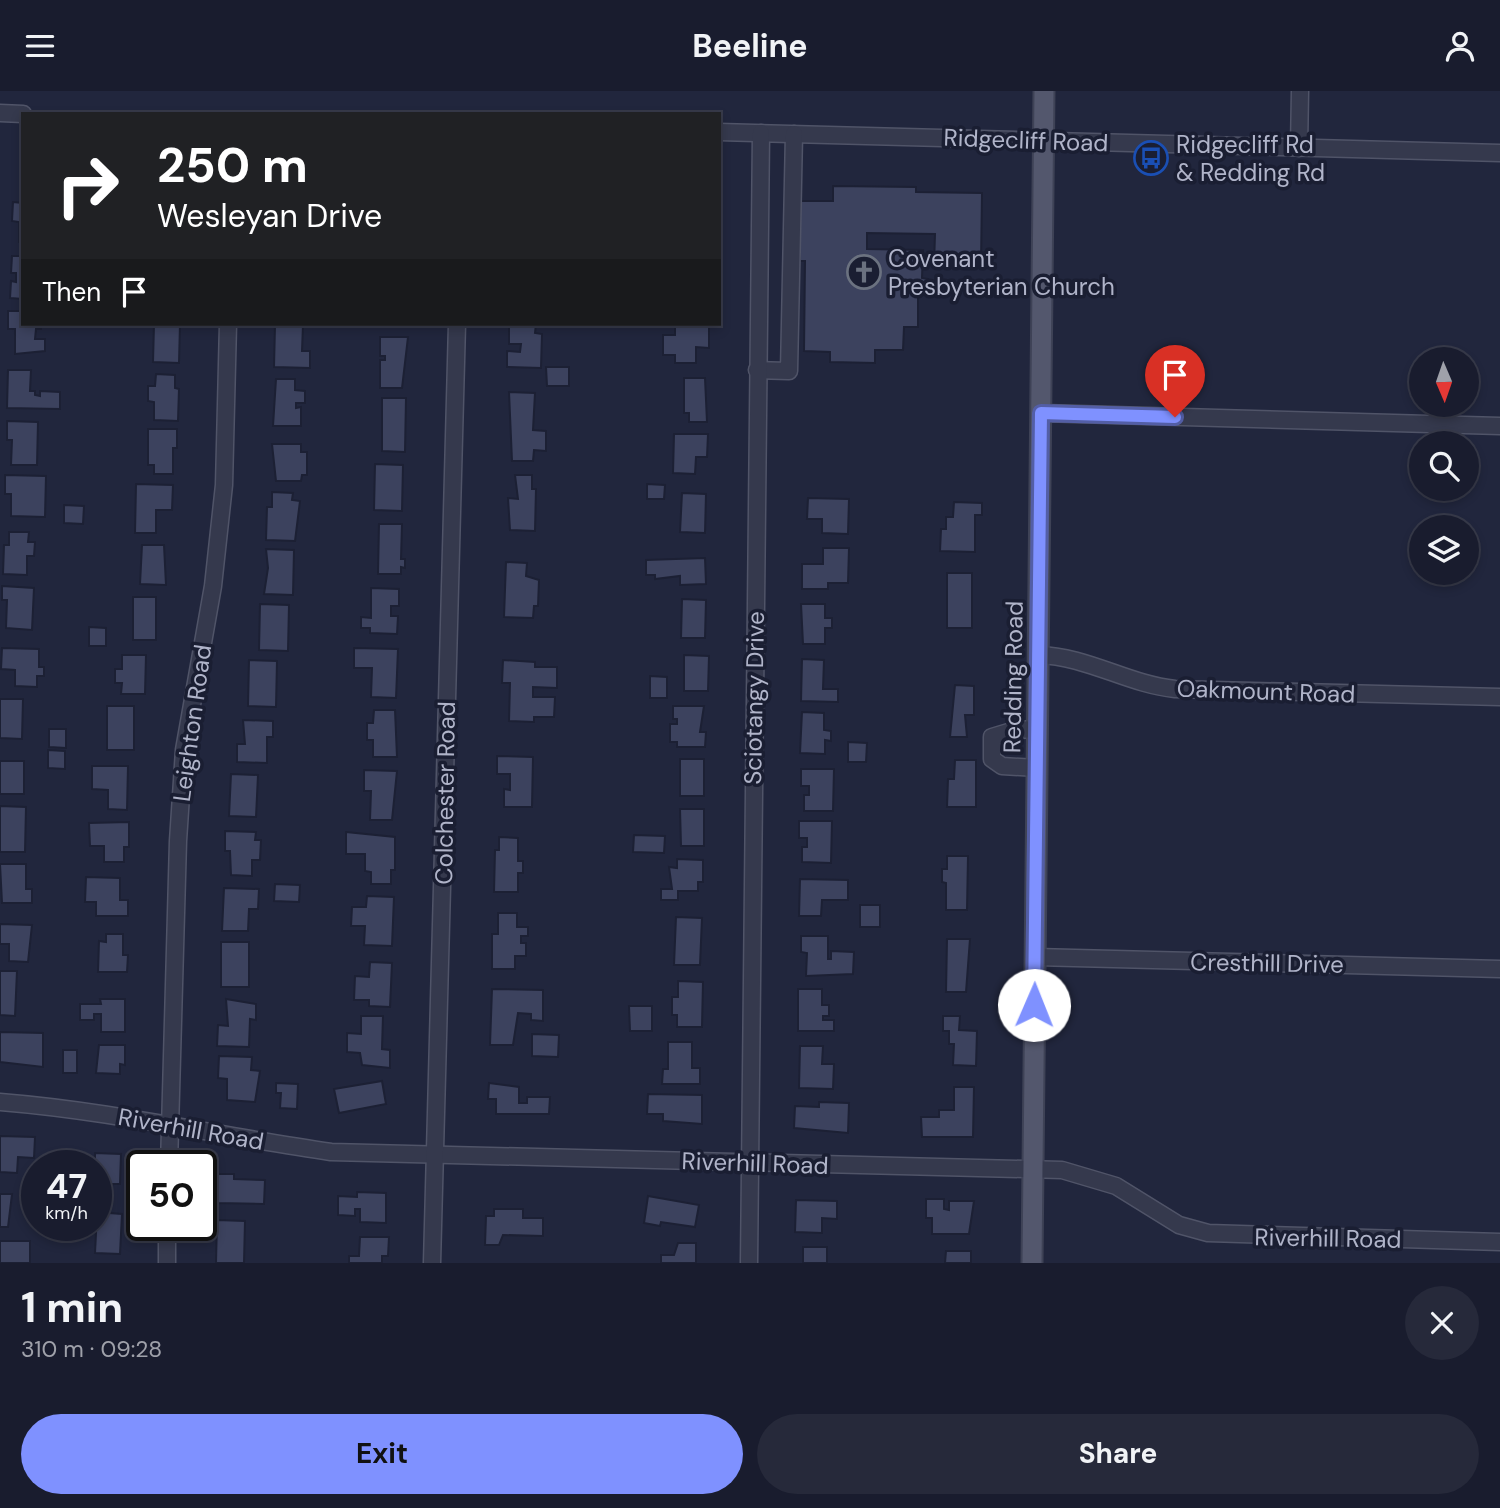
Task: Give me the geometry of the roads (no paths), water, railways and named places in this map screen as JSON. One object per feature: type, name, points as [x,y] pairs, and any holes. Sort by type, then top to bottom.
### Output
[{"type":"main road","name":"Redding Road","points":[[1031,1263],[1044,91]]},
{"type":"street","points":[[1300,91],[1300,148]]},
{"type":"street","points":[[0,113],[21,114]]},
{"type":"street","name":"Ridgecliff Road","points":[[721,132],[1500,153]]},
{"type":"street","name":"Sciotangy Drive","points":[[749,1263],[761,133]]},
{"type":"street","points":[[757,370],[789,371],[794,134]]},
{"type":"street","name":"Leighton Road","points":[[169,1150],[184,750],[213,586],[223,498],[228,326]]},
{"type":"street","name":"Colchester Road","points":[[432,1263],[457,326]]},
{"type":"street","points":[[1041,413],[1500,426]]},
{"type":"street","name":"Oakmount Road","points":[[1038,655],[1094,664],[1136,682],[1175,689],[1500,697]]},
{"type":"street","points":[[1037,729],[1000,734],[992,737],[989,745],[992,759],[1002,766],[1037,768]]},
{"type":"street","name":"Cresthill Drive","points":[[1035,957],[1500,969]]},
{"type":"street","name":"Riverhill Road","points":[[0,1102],[60,1107],[250,1140],[331,1151],[1062,1170],[1098,1178],[1116,1186],[1179,1225],[1208,1233],[1500,1242]]},
{"type":"street","points":[[167,1241],[167,1263]]},
{"type":"place","name":"Ridgecliff Rd & Redding Rd","points":[[1151,158]]},
{"type":"place","name":"Covenant Presbyterian Church","points":[[864,272]]}]
